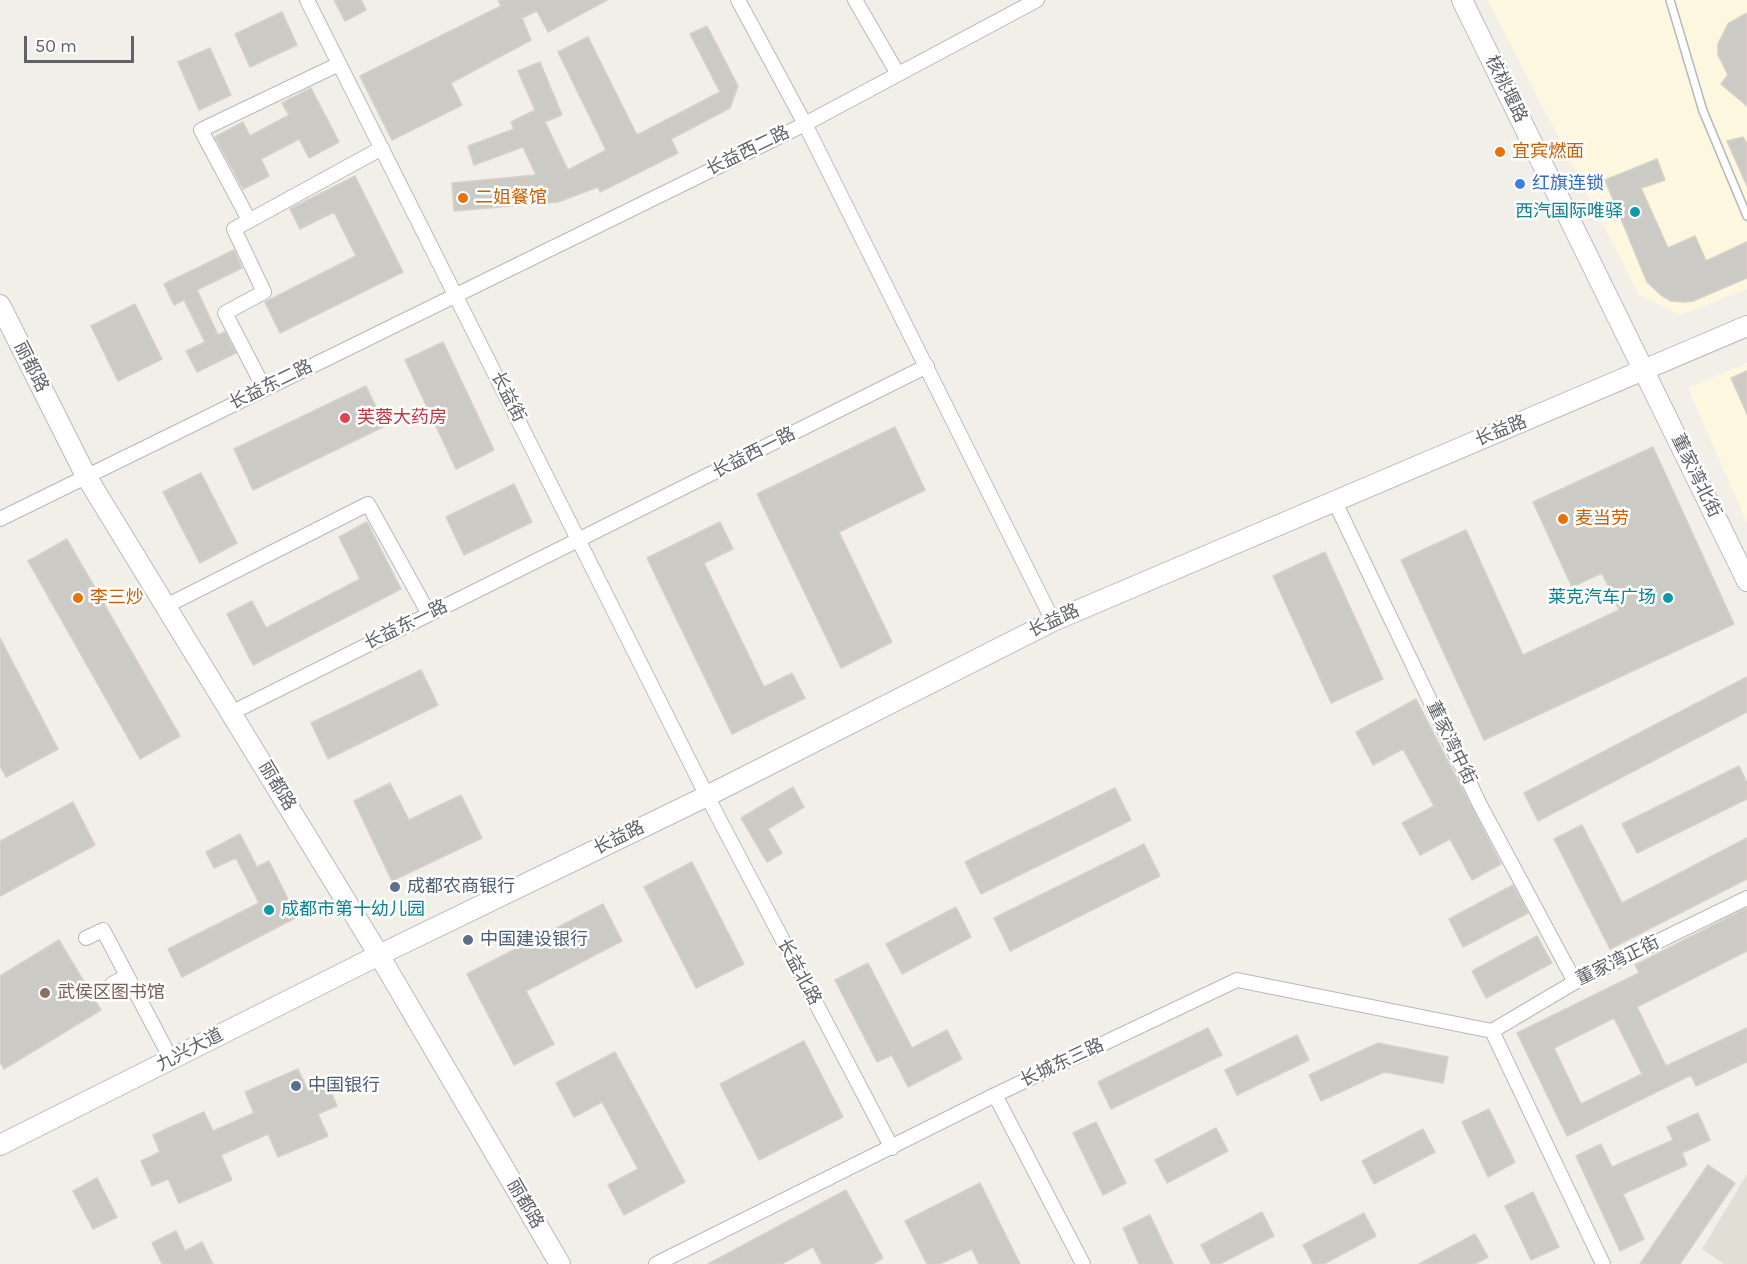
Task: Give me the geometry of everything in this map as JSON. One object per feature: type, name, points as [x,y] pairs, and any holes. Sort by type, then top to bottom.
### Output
[{"type":"main road","name":"核桃堰路","points":[[1462,0],[1646,371]]},
{"type":"main road","name":"丽都路","points":[[0,305],[86,476],[233,712],[560,1264]]},
{"type":"main road","name":"长益路","points":[[379,955],[707,796],[1053,621],[1334,500],[1646,371],[1747,326]]},
{"type":"main road","name":"董家湾北街","points":[[1646,371],[1747,581]]},
{"type":"main road","name":"九兴大道","points":[[0,1145],[379,955]]},
{"type":"street","name":"长益街","points":[[307,0],[707,796]]},
{"type":"street","points":[[738,0],[805,123],[1053,621]]},
{"type":"street","points":[[855,0],[898,74]]},
{"type":"street","name":"长益西二路","points":[[456,293],[805,123],[1037,0]]},
{"type":"street","points":[[249,220],[201,130],[339,64]]},
{"type":"street","points":[[264,388],[225,313],[264,292],[234,230],[382,148]]},
{"type":"street","name":"长益东二路","points":[[0,519],[456,293]]},
{"type":"street","name":"长益西一路","points":[[580,540],[927,366]]},
{"type":"street","name":"董家湾中街","points":[[1334,500],[1480,805],[1575,982]]},
{"type":"street","points":[[166,606],[368,504],[429,614]]},
{"type":"street","name":"长益东一路","points":[[233,712],[580,540]]},
{"type":"street","name":"长益北路","points":[[707,796],[892,1148]]},
{"type":"street","name":"董家湾正街","points":[[1492,1031],[1575,982],[1747,898]]},
{"type":"street","points":[[86,938],[103,930],[171,1059]]},
{"type":"street","points":[[112,984],[127,976]]},
{"type":"street","name":"长城东三路","points":[[656,1264],[995,1095],[1237,980],[1492,1031]]},
{"type":"street","points":[[1492,1031],[1603,1264]]},
{"type":"street","points":[[995,1095],[1083,1264]]},
{"type":"lane","points":[[1670,0],[1703,111],[1747,216]]},
{"type":"shaded area","points":[[1488,0],[1747,0],[1747,289],[1681,315],[1639,295]]},
{"type":"shaded area","points":[[1747,363],[1747,523],[1688,388]]},
{"type":"shaded area","points":[[1747,1174],[1747,1264],[1724,1264],[1702,1249]]},
{"type":"building","points":[[334,0],[361,0],[366,10],[345,21]]},
{"type":"building","points":[[498,0],[607,0],[548,32],[537,11],[522,18],[531,40],[451,83],[462,105],[392,140],[360,76],[501,6]]},
{"type":"building","points":[[282,12],[297,45],[250,67],[235,34]]},
{"type":"building","points":[[1747,13],[1747,106],[1721,84],[1728,75],[1718,55],[1718,44],[1728,24]]},
{"type":"building","points":[[707,26],[738,86],[730,108],[671,139],[678,153],[600,192],[598,187],[558,202],[454,211],[452,183],[536,175],[523,147],[474,165],[468,146],[514,129],[511,122],[535,110],[518,71],[540,62],[562,115],[545,122],[568,170],[606,150],[558,52],[588,37],[637,135],[720,92],[690,34]]},
{"type":"building","points":[[210,48],[231,95],[199,110],[178,62]]},
{"type":"building","points":[[311,88],[339,142],[309,158],[299,139],[261,159],[269,176],[243,189],[215,137],[243,122],[250,136],[289,115],[282,103]]},
{"type":"building","points":[[1743,137],[1747,144],[1747,186],[1727,141]]},
{"type":"building","name":"西汽国际唯驿","points":[[1657,159],[1665,180],[1641,188],[1668,248],[1695,236],[1706,261],[1747,242],[1747,278],[1693,301],[1684,302],[1671,301],[1647,282],[1605,180]]},
{"type":"building","points":[[355,176],[403,272],[280,333],[265,302],[356,256],[334,212],[300,229],[290,209]]},
{"type":"building","points":[[234,250],[242,268],[197,290],[218,335],[225,332],[236,353],[197,372],[186,351],[205,342],[184,300],[174,305],[164,284]]},
{"type":"building","points":[[135,304],[162,359],[118,381],[91,326]]},
{"type":"building","points":[[443,342],[494,450],[456,469],[405,360]]},
{"type":"building","points":[[1747,371],[1747,414],[1731,378]]},
{"type":"building","points":[[366,386],[385,426],[253,490],[234,449]]},
{"type":"building","points":[[895,427],[925,490],[839,532],[892,642],[841,668],[757,494]]},
{"type":"building","name":"莱克汽车广场","points":[[1653,447],[1734,624],[1484,740],[1401,560],[1466,530],[1523,655],[1619,610],[1602,573],[1572,587],[1533,502]]},
{"type":"building","points":[[201,473],[237,543],[200,563],[163,492]]},
{"type":"building","points":[[514,484],[532,522],[464,555],[446,517]]},
{"type":"building","points":[[367,522],[401,589],[253,665],[227,614],[252,601],[266,628],[360,579],[339,537]]},
{"type":"building","points":[[720,522],[733,549],[704,563],[764,687],[792,673],[805,698],[732,734],[647,558]]},
{"type":"building","points":[[67,539],[180,736],[140,759],[28,561]]},
{"type":"building","points":[[1325,552],[1383,679],[1331,703],[1273,576]]},
{"type":"building","points":[[0,638],[58,749],[6,777],[0,766]]},
{"type":"building","points":[[421,670],[438,705],[328,759],[311,723]]},
{"type":"building","points":[[1747,677],[1747,712],[1538,821],[1524,793]]},
{"type":"building","points":[[1416,699],[1501,864],[1472,880],[1450,839],[1420,855],[1402,823],[1434,806],[1403,749],[1373,765],[1356,732]]},
{"type":"building","points":[[1739,766],[1747,783],[1747,799],[1637,853],[1622,824]]},
{"type":"building","points":[[390,783],[409,820],[461,795],[482,838],[392,881],[354,801]]},
{"type":"building","points":[[793,787],[804,807],[768,829],[782,853],[767,862],[741,818]]},
{"type":"building","points":[[1115,788],[1131,820],[981,894],[965,862]]},
{"type":"building","points":[[73,802],[95,845],[0,896],[0,841]]},
{"type":"building","points":[[1582,825],[1622,903],[1747,838],[1747,879],[1610,949],[1554,839]]},
{"type":"building","name":"成都市第十幼儿园","points":[[240,834],[257,867],[269,861],[297,917],[182,977],[168,949],[259,903],[236,858],[214,868],[206,852]]},
{"type":"building","points":[[1144,844],[1160,876],[1010,951],[994,918]]},
{"type":"building","points":[[692,862],[744,964],[696,988],[644,887]]},
{"type":"building","points":[[1513,885],[1528,913],[1463,947],[1449,919]]},
{"type":"building","points":[[603,904],[622,941],[526,991],[554,1044],[514,1065],[467,974]]},
{"type":"building","points":[[956,907],[971,937],[902,974],[886,944]]},
{"type":"building","points":[[1747,908],[1747,951],[1637,1007],[1666,1066],[1747,1028],[1747,1062],[1696,1086],[1691,1075],[1567,1136],[1517,1033],[1639,973],[1635,965]],"holes":[[[1614,1018],[1642,1074],[1581,1104],[1554,1048]]]},
{"type":"building","points":[[1537,936],[1552,963],[1486,998],[1472,971]]},
{"type":"building","name":"武侯区图书馆","points":[[59,940],[101,1010],[4,1069],[0,1062],[0,976]]},
{"type":"building","points":[[868,963],[912,1048],[947,1030],[962,1059],[908,1087],[892,1055],[877,1062],[835,980]]},
{"type":"building","points":[[1208,1028],[1222,1055],[1111,1109],[1098,1082]]},
{"type":"building","points":[[1297,1035],[1309,1060],[1237,1095],[1225,1070]]},
{"type":"building","points":[[804,1041],[843,1117],[759,1160],[720,1084]]},
{"type":"building","points":[[1378,1043],[1448,1057],[1443,1083],[1384,1072],[1321,1101],[1309,1075]]},
{"type":"building","points":[[615,1052],[685,1182],[624,1215],[608,1185],[638,1169],[602,1102],[574,1117],[556,1083]]},
{"type":"building","points":[[298,1069],[308,1091],[327,1082],[337,1106],[318,1114],[328,1136],[278,1157],[268,1134],[221,1155],[232,1180],[179,1203],[168,1179],[152,1186],[141,1161],[160,1152],[153,1135],[204,1112],[213,1131],[254,1113],[245,1092]]},
{"type":"building","points":[[1489,1109],[1515,1162],[1488,1177],[1462,1122]]},
{"type":"building","points":[[1698,1113],[1710,1140],[1682,1153],[1687,1165],[1623,1194],[1644,1239],[1620,1251],[1576,1156],[1601,1144],[1612,1167],[1673,1140],[1667,1127]]},
{"type":"building","points":[[1096,1122],[1126,1183],[1103,1195],[1073,1133]]},
{"type":"building","points":[[1216,1128],[1228,1151],[1167,1183],[1155,1160]]},
{"type":"building","points":[[1423,1129],[1435,1152],[1374,1184],[1362,1161]]},
{"type":"building","points":[[1708,1165],[1735,1183],[1680,1264],[1640,1264]]},
{"type":"building","points":[[97,1178],[117,1217],[93,1229],[73,1191]]},
{"type":"building","points":[[980,1183],[1020,1264],[979,1264],[972,1249],[940,1264],[927,1264],[905,1221]]},
{"type":"building","points":[[846,1190],[883,1258],[873,1264],[822,1264],[813,1247],[782,1264],[708,1264]]},
{"type":"building","points":[[1533,1192],[1559,1247],[1531,1260],[1505,1206]]},
{"type":"building","points":[[1262,1212],[1274,1236],[1220,1264],[1211,1264],[1201,1245]]},
{"type":"building","points":[[1364,1213],[1376,1236],[1324,1264],[1313,1264],[1303,1245]]},
{"type":"building","points":[[1150,1215],[1173,1264],[1139,1264],[1123,1228]]},
{"type":"building","points":[[176,1231],[185,1251],[202,1242],[213,1264],[162,1264],[152,1243]]},
{"type":"building","points":[[1475,1234],[1488,1257],[1475,1264],[1419,1264]]},
{"type":"place","name":"宜宾燃面","points":[[1500,152]]},
{"type":"place","name":"红旗连锁","points":[[1520,184]]},
{"type":"place","name":"二姐餐馆","points":[[463,198]]},
{"type":"place","name":"西汽国际唯驿","points":[[1635,212]]},
{"type":"place","name":"芙蓉大药房","points":[[345,418]]},
{"type":"place","name":"麦当劳","points":[[1563,519]]},
{"type":"place","name":"李三炒","points":[[78,598]]},
{"type":"place","name":"莱克汽车广场","points":[[1668,598]]},
{"type":"place","name":"成都农商银行","points":[[395,887]]},
{"type":"place","name":"成都市第十幼儿园","points":[[269,910]]},
{"type":"place","name":"中国建设银行","points":[[468,940]]},
{"type":"place","name":"武侯区图书馆","points":[[45,993]]},
{"type":"place","name":"中国银行","points":[[296,1086]]}]
